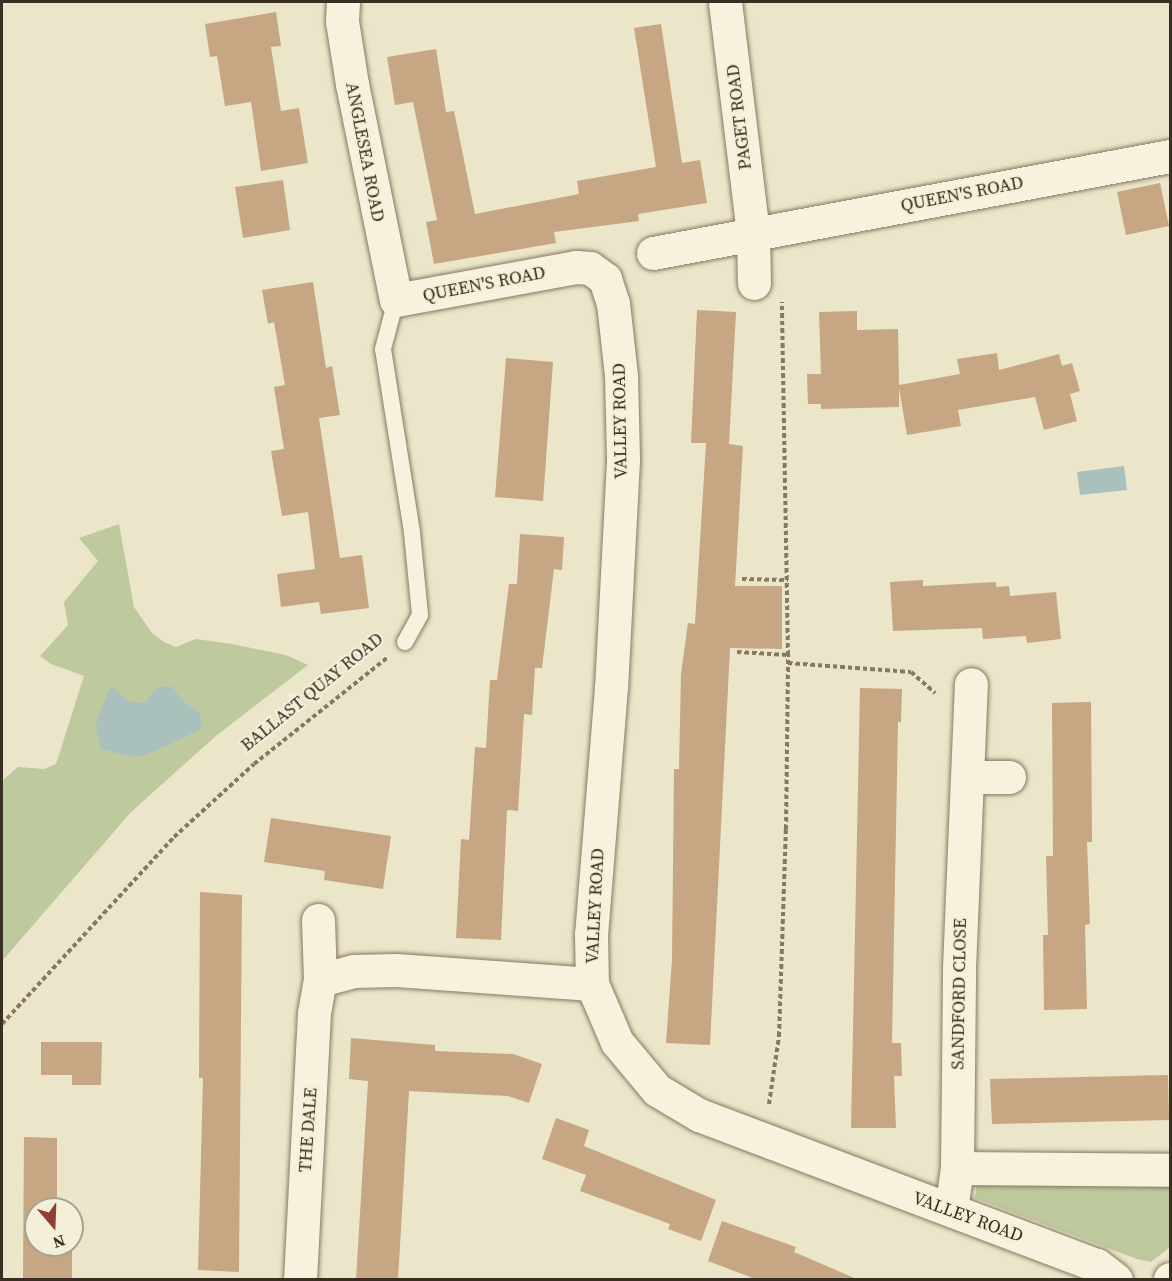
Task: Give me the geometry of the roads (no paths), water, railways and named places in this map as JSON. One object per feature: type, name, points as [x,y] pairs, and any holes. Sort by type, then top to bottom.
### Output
[{"type":"street","name":"ANGLESEA ROAD","points":[[343,2],[342,21],[361,135],[396,300]]},
{"type":"street","name":"PAGET ROAD","points":[[725,2],[753,232]]},
{"type":"street","name":"QUEEN'S ROAD","points":[[653,253],[753,232],[1170,156]]},
{"type":"street","points":[[753,232],[768,291]]},
{"type":"street","name":"QUEEN'S ROAD","points":[[396,300],[576,267],[590,268],[605,279]]},
{"type":"street","name":"VALLEY ROAD","points":[[605,279],[613,303],[621,376],[623,460],[611,687],[591,934],[592,984],[617,1042],[657,1090],[699,1115],[1097,1265],[1116,1280]]},
{"type":"street","name":"SANDFORD CLOSE","points":[[951,1210],[957,1168],[959,968],[969,777],[970,692]]},
{"type":"street","points":[[969,777],[1009,777]]},
{"type":"street","name":"THE DALE","points":[[300,1280],[314,1013],[320,980],[318,920]]},
{"type":"street","points":[[320,980],[353,971],[396,970],[592,984]]},
{"type":"street","points":[[957,1168],[1170,1170]]},
{"type":"lane","name":"BALLAST QUAY ROAD","points":[[396,300],[384,349],[412,533],[420,615],[405,642]]},
{"type":"water","points":[[1124,466],[1127,490],[1080,495],[1077,472]]},
{"type":"water","points":[[111,686],[130,702],[144,703],[159,686],[172,687],[184,702],[200,713],[202,729],[146,755],[133,757],[100,749],[96,722]]}]
